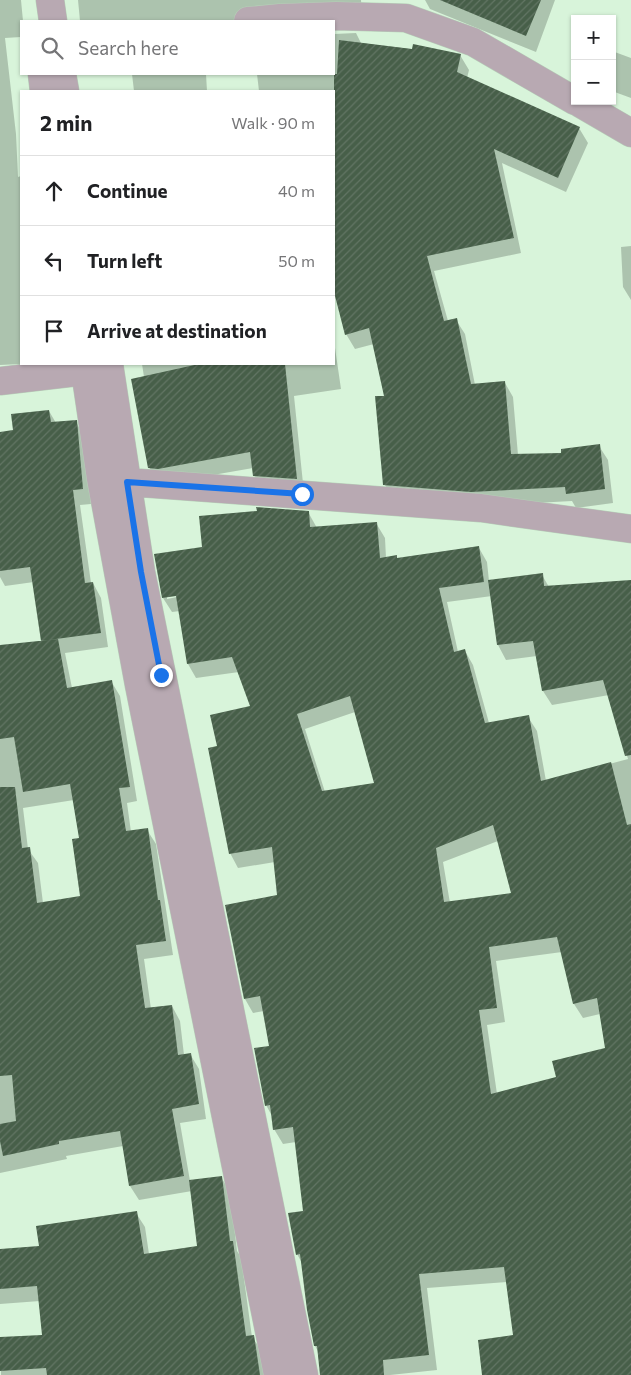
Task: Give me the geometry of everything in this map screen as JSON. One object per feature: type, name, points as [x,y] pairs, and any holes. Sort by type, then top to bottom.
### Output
[{"type":"street","points":[[30,0],[34,20]]},
{"type":"street","points":[[50,0],[54,20]]},
{"type":"street","points":[[264,20],[327,16],[384,9],[473,42],[571,99]]},
{"type":"street","points":[[42,75],[44,90]]},
{"type":"street","points":[[62,75],[65,90]]},
{"type":"street","points":[[582,105],[631,133]]},
{"type":"street","points":[[0,381],[97,367]]},
{"type":"street","points":[[97,367],[127,482],[141,572],[304,1375]]},
{"type":"street","points":[[97,367],[101,479],[139,685],[278,1375]]},
{"type":"street","points":[[127,482],[481,508],[631,529]]},
{"type":"building","points":[[440,0],[541,0],[526,36]]},
{"type":"building","points":[[339,40],[412,49],[413,44],[461,54],[457,72],[580,127],[558,178],[494,149],[514,238],[427,256],[444,321],[457,318],[471,384],[505,381],[511,454],[561,453],[561,449],[600,444],[605,489],[566,494],[565,487],[471,492],[383,485],[375,396],[384,396],[369,328],[345,335],[335,296],[334,75],[337,74]]},
{"type":"building","points":[[194,365],[285,365],[297,479],[253,476],[250,452],[158,469],[148,468],[131,379]]},
{"type":"building","points":[[49,410],[51,422],[77,420],[83,489],[73,490],[85,583],[93,582],[101,633],[41,641],[30,567],[0,571],[0,432],[13,430],[11,414]]},
{"type":"building","points":[[256,507],[309,511],[310,527],[377,522],[380,558],[397,555],[397,558],[479,546],[484,582],[439,588],[454,652],[465,649],[485,723],[529,715],[541,781],[611,762],[627,825],[631,824],[631,1375],[482,1375],[478,1340],[513,1335],[504,1267],[419,1274],[429,1355],[383,1360],[384,1375],[320,1375],[317,1346],[314,1346],[307,1310],[300,1254],[296,1255],[288,1213],[303,1211],[293,1127],[273,1130],[270,1105],[265,1106],[254,1048],[269,1046],[260,996],[244,999],[225,905],[277,895],[272,847],[229,854],[208,748],[217,746],[210,715],[250,706],[232,657],[187,664],[176,596],[162,598],[154,554],[202,547],[199,516],[257,511]],"holes":[[[350,696],[374,783],[322,791],[297,714]],[[493,825],[511,893],[444,902],[436,848]],[[557,937],[573,1004],[597,998],[605,1048],[552,1061],[556,1077],[491,1094],[479,1010],[497,1008],[489,947]]]},
{"type":"building","points":[[543,573],[544,586],[631,580],[631,755],[625,756],[603,680],[542,691],[533,641],[497,645],[488,580]]},
{"type":"building","points":[[58,639],[67,688],[112,680],[130,787],[119,788],[126,831],[148,828],[166,941],[136,945],[145,1008],[172,1005],[178,1055],[191,1053],[199,1104],[172,1109],[184,1176],[129,1186],[120,1131],[59,1141],[59,1144],[3,1156],[0,1141],[0,1124],[16,1121],[12,1075],[0,1076],[0,787],[15,787],[22,848],[30,847],[37,903],[80,896],[72,839],[79,838],[70,784],[23,792],[14,737],[0,739],[0,645]]},
{"type":"building","points":[[222,1176],[230,1241],[233,1241],[246,1336],[254,1335],[260,1375],[47,1375],[46,1368],[0,1371],[0,1337],[42,1335],[37,1286],[0,1289],[0,1249],[39,1246],[36,1226],[137,1211],[144,1254],[197,1246],[189,1180]]},
{"type":"route","points":[[161,675],[141,572],[127,482],[302,494]]}]
